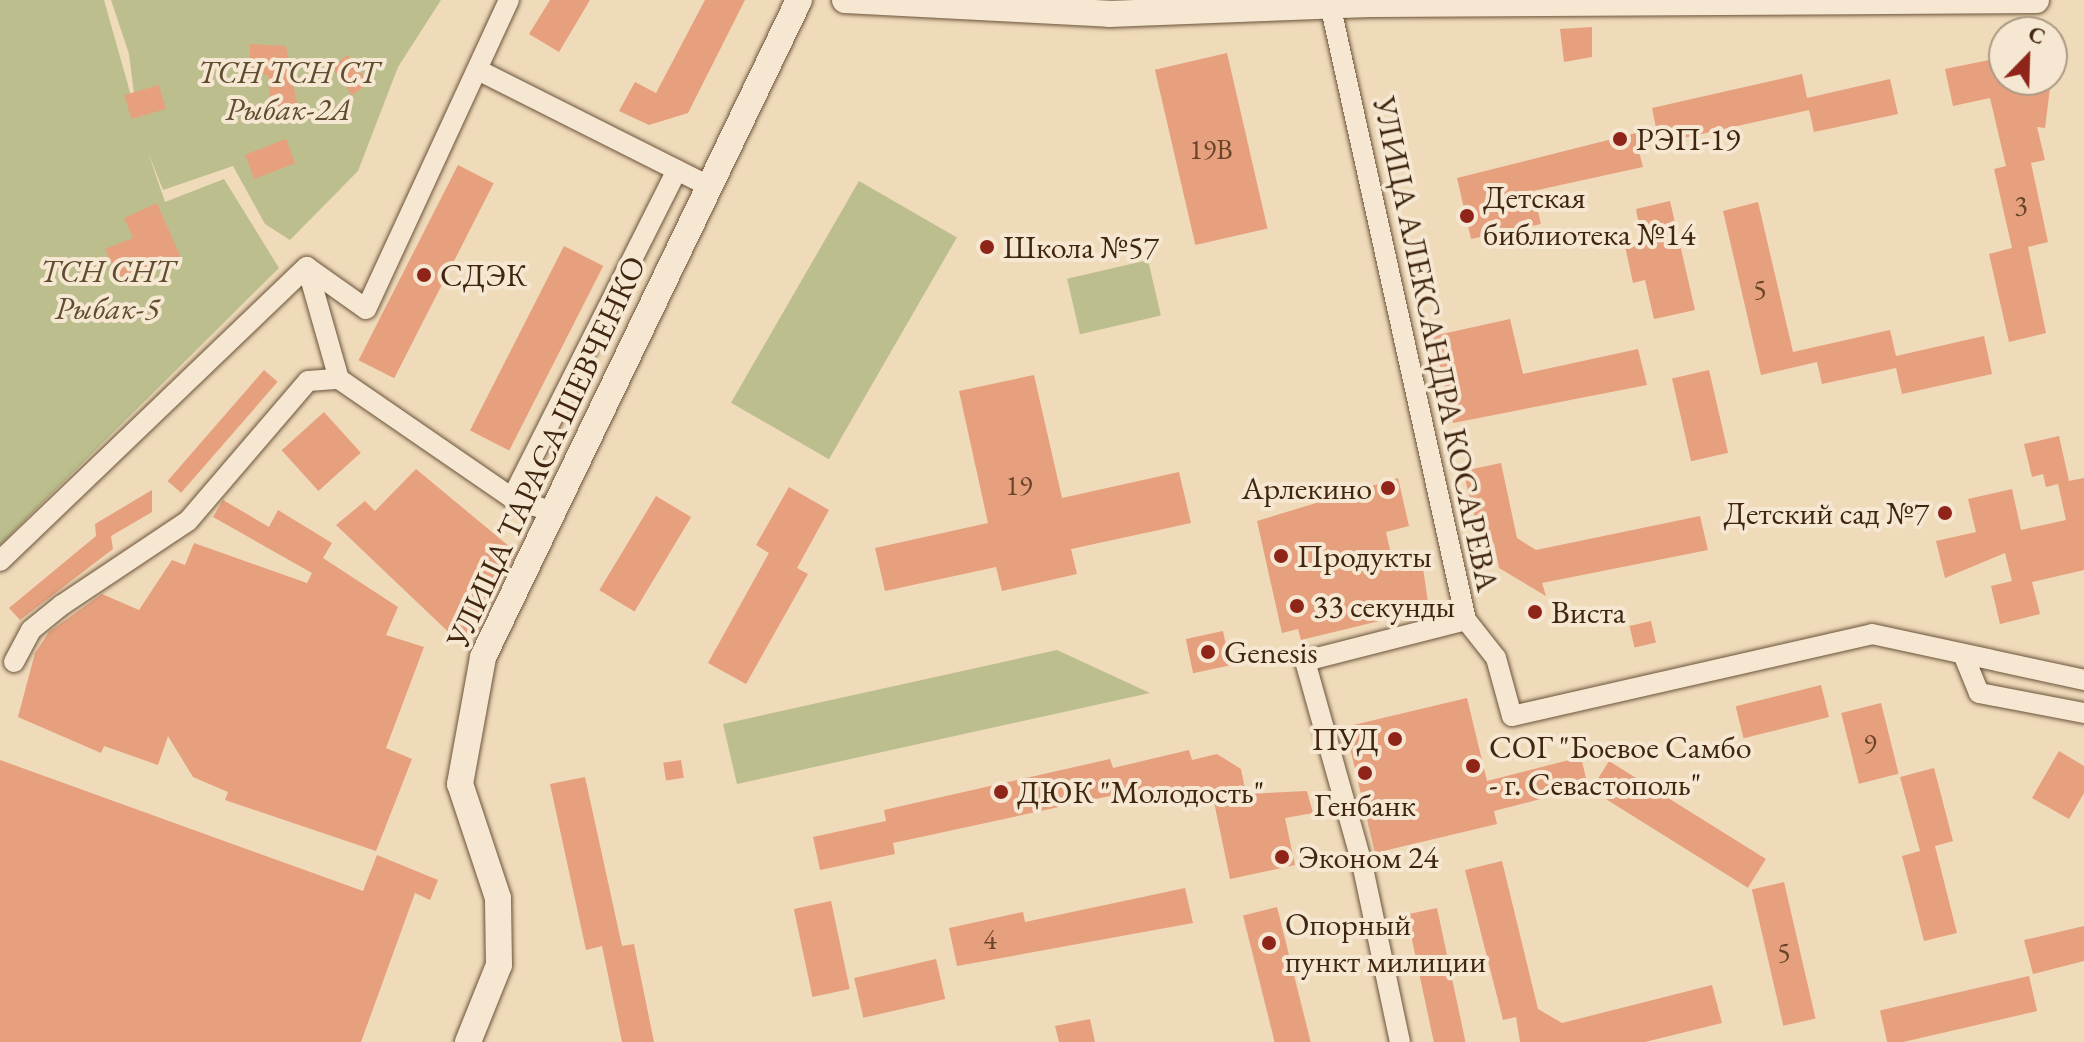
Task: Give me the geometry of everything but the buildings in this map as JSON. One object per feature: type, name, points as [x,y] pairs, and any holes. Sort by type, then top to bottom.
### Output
[{"type":"street","points":[[307,267],[366,309],[509,0]]},
{"type":"street","name":"УЛИЦА ТАРАСА ШЕВЧЕНКО","points":[[468,1042],[499,965],[498,898],[460,784],[464,731],[483,657],[799,0]]},
{"type":"street","points":[[845,0],[1109,14],[1330,4],[2036,0]]},
{"type":"street","points":[[1084,0],[1109,14]]},
{"type":"street","name":"УЛИЦА АЛЕКСАНДРА КОСАРЕВА","points":[[1330,4],[1466,620],[1305,661],[1363,868],[1400,1042]]},
{"type":"street","points":[[478,70],[711,187]]},
{"type":"street","points":[[512,498],[677,170]]},
{"type":"street","points":[[307,267],[339,379]]},
{"type":"street","points":[[0,561],[307,267]]},
{"type":"street","points":[[14,662],[42,621],[188,521],[308,381],[339,379],[512,498],[553,512]]},
{"type":"street","points":[[1466,620],[1496,658],[1512,716],[1872,634],[2084,680]]},
{"type":"street","points":[[1963,654],[1979,693],[2084,713]]},
{"type":"green space","name":"ТСН СНТ Рыбак-5","points":[[0,0],[104,0],[137,117],[129,54],[111,0],[441,0],[398,67],[358,171],[290,240],[265,224],[233,166],[163,190],[148,152],[165,202],[224,179],[279,268],[0,545]]},
{"type":"green space","points":[[859,181],[957,238],[829,459],[731,403]]},
{"type":"green space","points":[[1148,260],[1161,316],[1080,334],[1067,279]]},
{"type":"green space","points":[[1057,650],[1150,693],[737,784],[723,724]]},
{"type":"place","name":"РЭП-19","points":[[1620,139]]},
{"type":"place","name":"Детская библиотека №14","points":[[1467,216]]},
{"type":"place","name":"Школа №57","points":[[987,247]]},
{"type":"place","name":"СДЭК","points":[[424,275]]},
{"type":"place","name":"Арлекино","points":[[1388,488]]},
{"type":"place","name":"Детский сад №7","points":[[1945,513]]},
{"type":"place","name":"Продукты","points":[[1281,556]]},
{"type":"place","name":"33 секунды","points":[[1297,606]]},
{"type":"place","name":"Виста","points":[[1535,612]]},
{"type":"place","name":"Genesis","points":[[1208,652]]},
{"type":"place","name":"ПУД","points":[[1395,739]]},
{"type":"place","name":"СОГ \"Боевое Самбо - г. Севастополь\"","points":[[1473,766]]},
{"type":"place","name":"Генбанк","points":[[1365,773]]},
{"type":"place","name":"ДЮК \"Молодость\"","points":[[1001,792]]},
{"type":"place","name":"Эконом 24","points":[[1282,857]]},
{"type":"place","name":"Опорный пункт милиции","points":[[1269,943]]},
{"type":"park label","name":"ТСН ТСН СТ Рыбак-2А","points":[[288,92]]}]
